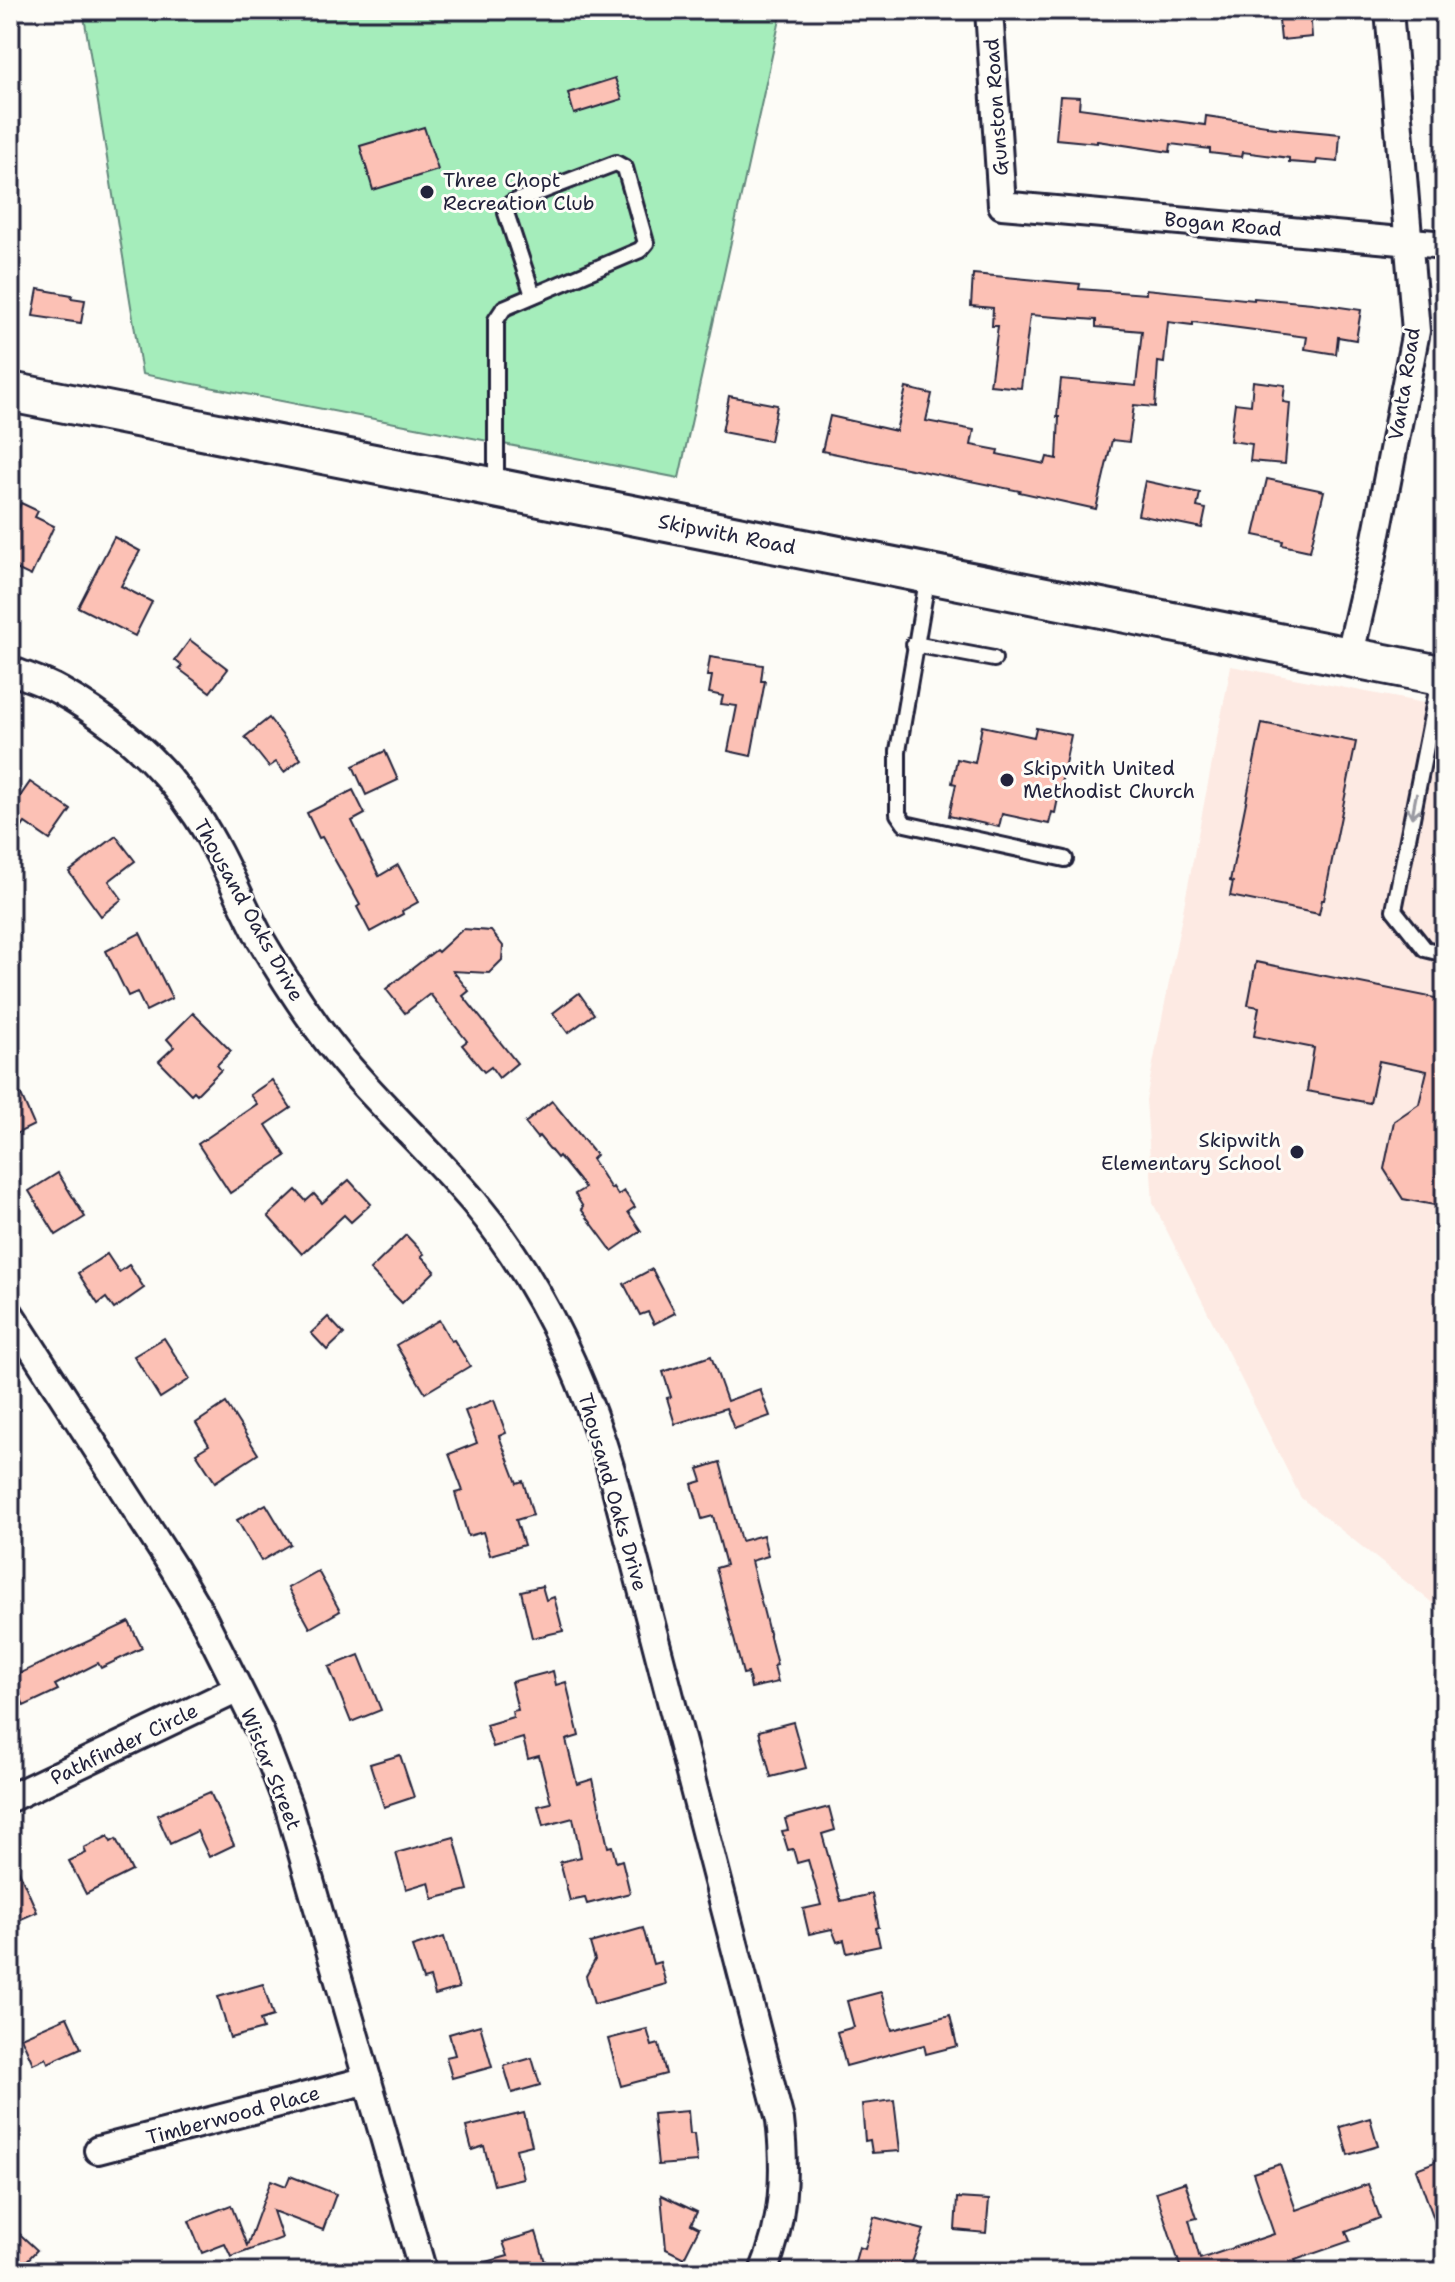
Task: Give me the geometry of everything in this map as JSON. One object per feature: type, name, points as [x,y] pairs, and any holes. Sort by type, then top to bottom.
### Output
[{"type":"main road","name":"Skipwith Road","points":[[10,392],[1443,676]]},
{"type":"street","name":"Gunston Road","points":[[989,10],[1002,205]]},
{"type":"street","name":"Vanta Road","points":[[1349,658],[1373,554],[1416,331],[1389,10]]},
{"type":"street","name":"Bogan Road","points":[[1002,205],[1445,245]]},
{"type":"street","name":"Thousand Oaks Drive","points":[[10,670],[58,690],[105,719],[138,746],[173,784],[222,858],[261,940],[316,1026],[363,1085],[464,1192],[500,1236],[541,1301],[571,1358],[611,1470],[780,2120],[785,2175],[780,2218],[763,2272]]},
{"type":"street","name":"Wistar Street","points":[[12,1320],[173,1567],[202,1616],[260,1732],[289,1808],[423,2272]]},
{"type":"street","name":"Pathfinder Circle","points":[[10,1798],[238,1689]]},
{"type":"street","name":"Timberwood Place","points":[[98,2150],[368,2080]]},
{"type":"lane","points":[[496,488],[496,320],[504,308],[640,250],[646,243],[625,168],[616,163],[511,203],[506,213],[533,295]]},
{"type":"lane","points":[[928,574],[898,751],[898,814],[905,824],[1065,859]]},
{"type":"lane","points":[[914,644],[994,659]]},
{"type":"lane","points":[[1443,676],[1394,910],[1425,949],[1445,954]]},
{"type":"shaded area","name":"Skipwith Elementary School","points":[[1231,666],[1445,707],[1445,1613],[1301,1498],[1153,1203],[1146,1100]]},
{"type":"green space","name":"Three Chopt Recreation Club","points":[[83,10],[782,10],[679,478],[142,374]]},
{"type":"building","points":[[1278,10],[1310,10],[1312,37],[1281,40]]},
{"type":"building","points":[[615,78],[622,99],[574,114],[568,93]]},
{"type":"building","points":[[1060,96],[1080,97],[1079,108],[1205,125],[1206,116],[1267,127],[1340,134],[1338,162],[1289,162],[1289,158],[1243,152],[1242,157],[1171,144],[1170,152],[1097,141],[1056,139]]},
{"type":"building","points":[[424,127],[438,170],[373,190],[360,146]]},
{"type":"building","points":[[973,274],[1080,284],[1079,289],[1146,294],[1146,289],[1361,310],[1356,340],[1338,337],[1336,354],[1305,349],[1307,337],[1193,322],[1193,325],[1168,322],[1164,363],[1158,362],[1155,407],[1134,405],[1129,442],[1112,440],[1096,509],[822,451],[830,416],[896,431],[906,388],[932,394],[926,421],[974,430],[971,445],[1045,464],[1047,457],[1057,459],[1061,379],[1136,386],[1142,331],[1096,327],[1096,320],[1030,315],[1021,388],[990,385],[998,326],[992,326],[993,308],[971,306]]},
{"type":"building","points":[[38,289],[85,300],[81,323],[33,316]]},
{"type":"building","points":[[1253,381],[1285,385],[1283,402],[1290,403],[1285,464],[1250,461],[1252,444],[1230,441],[1235,403],[1251,405]]},
{"type":"building","points":[[729,396],[777,405],[770,441],[722,432]]},
{"type":"building","points":[[1267,479],[1324,491],[1310,551],[1254,535]]},
{"type":"building","points":[[1145,481],[1200,493],[1197,507],[1206,509],[1202,528],[1138,515]]},
{"type":"building","points":[[21,503],[38,511],[35,517],[54,526],[31,576],[10,566],[10,511],[16,513]]},
{"type":"building","points":[[114,537],[140,551],[121,586],[152,602],[135,636],[78,607]]},
{"type":"building","points":[[190,640],[228,669],[210,692],[179,669],[182,666],[175,660]]},
{"type":"building","points":[[710,657],[763,665],[761,681],[765,681],[751,756],[728,751],[737,706],[721,704],[723,696],[709,693],[712,676],[707,676]]},
{"type":"building","points":[[269,718],[301,759],[284,772],[276,762],[269,767],[245,737]]},
{"type":"building","points":[[1262,723],[1356,742],[1319,914],[1230,896],[1233,882],[1230,881]]},
{"type":"building","name":"Skipwith United Methodist Church","points":[[982,726],[1034,737],[1036,728],[1071,735],[1055,813],[1052,812],[1049,824],[1002,814],[999,827],[949,816],[956,784],[952,783],[957,759],[975,763]]},
{"type":"building","points":[[385,751],[398,780],[366,795],[353,766]]},
{"type":"building","points":[[30,782],[71,810],[50,840],[25,823],[10,845],[10,811]]},
{"type":"building","points":[[353,790],[365,814],[352,821],[379,876],[398,865],[418,902],[370,932],[357,907],[360,905],[307,813]]},
{"type":"building","points":[[116,836],[135,861],[109,881],[122,899],[101,916],[69,872]]},
{"type":"building","points":[[463,929],[491,931],[503,946],[502,960],[489,973],[453,971],[469,991],[463,996],[517,1063],[499,1078],[491,1067],[484,1072],[462,1045],[467,1041],[430,994],[405,1013],[386,989],[436,950],[438,952]]},
{"type":"building","points":[[140,933],[172,998],[146,1011],[137,992],[128,996],[106,951]]},
{"type":"building","points":[[1256,962],[1445,1000],[1445,1207],[1403,1199],[1384,1169],[1394,1121],[1419,1104],[1427,1071],[1379,1061],[1370,1103],[1307,1091],[1314,1048],[1254,1036],[1259,1007],[1248,1005]]},
{"type":"building","points":[[579,993],[594,1014],[568,1033],[553,1013]]},
{"type":"building","points":[[193,1013],[231,1051],[217,1065],[221,1070],[197,1094],[194,1091],[191,1094],[159,1061],[174,1047],[167,1039]]},
{"type":"building","points":[[10,1070],[34,1125],[10,1137]]},
{"type":"building","points":[[272,1080],[291,1108],[266,1125],[286,1156],[230,1193],[198,1144],[257,1104],[250,1095]]},
{"type":"building","points":[[552,1101],[596,1155],[592,1159],[611,1189],[613,1187],[618,1195],[624,1191],[635,1207],[628,1212],[641,1231],[612,1251],[581,1209],[583,1207],[575,1194],[585,1188],[559,1156],[557,1158],[525,1123]]},
{"type":"building","points":[[58,1173],[85,1217],[56,1235],[29,1191]]},
{"type":"building","points":[[349,1180],[371,1204],[351,1222],[344,1215],[302,1254],[268,1216],[296,1190],[306,1201],[314,1194],[322,1203]]},
{"type":"building","points":[[406,1235],[435,1271],[402,1303],[370,1270]]},
{"type":"building","points":[[107,1254],[119,1272],[129,1265],[144,1288],[114,1309],[106,1298],[98,1304],[78,1273]]},
{"type":"building","points":[[652,1269],[675,1313],[654,1324],[648,1312],[640,1315],[624,1284]]},
{"type":"building","points":[[328,1317],[344,1334],[327,1350],[311,1333]]},
{"type":"building","points":[[439,1320],[470,1366],[425,1393],[396,1345]]},
{"type":"building","points":[[164,1338],[190,1379],[160,1398],[134,1356]]},
{"type":"building","points":[[711,1356],[727,1401],[760,1389],[770,1416],[734,1429],[726,1408],[675,1424],[663,1372]]},
{"type":"building","points":[[494,1400],[506,1433],[499,1436],[517,1483],[523,1481],[533,1515],[516,1520],[524,1545],[490,1555],[483,1532],[468,1536],[455,1493],[463,1491],[449,1454],[477,1443],[465,1411]]},
{"type":"building","points":[[226,1403],[258,1454],[215,1482],[196,1453],[209,1445],[196,1423]]},
{"type":"building","points":[[720,1462],[741,1541],[763,1535],[768,1556],[751,1561],[777,1665],[774,1666],[778,1682],[751,1688],[748,1673],[743,1674],[716,1568],[726,1565],[713,1516],[702,1519],[692,1484],[702,1481],[698,1469]]},
{"type":"building","points":[[266,1504],[290,1544],[261,1561],[237,1520]]},
{"type":"building","points":[[318,1571],[340,1611],[310,1628],[288,1588]]},
{"type":"building","points":[[542,1586],[546,1600],[554,1597],[563,1631],[532,1638],[521,1591]]},
{"type":"building","points":[[129,1622],[142,1648],[101,1668],[98,1663],[55,1685],[58,1690],[24,1706],[21,1698],[10,1703],[10,1678]]},
{"type":"building","points":[[359,1655],[381,1710],[351,1722],[329,1667]]},
{"type":"building","points":[[553,1671],[556,1685],[566,1682],[579,1736],[566,1740],[577,1784],[593,1779],[608,1847],[612,1846],[616,1862],[622,1860],[630,1893],[587,1904],[585,1898],[570,1901],[560,1862],[581,1857],[573,1818],[543,1826],[538,1806],[551,1803],[539,1756],[528,1759],[523,1738],[493,1747],[486,1725],[513,1717],[512,1711],[518,1710],[511,1682]]},
{"type":"building","points":[[793,1722],[806,1768],[771,1777],[759,1731]]},
{"type":"building","points":[[400,1755],[414,1797],[384,1807],[370,1764]]},
{"type":"building","points":[[210,1792],[234,1845],[209,1857],[197,1831],[170,1844],[157,1815]]},
{"type":"building","points":[[829,1807],[835,1830],[822,1834],[841,1901],[872,1894],[880,1946],[847,1953],[844,1940],[837,1942],[832,1929],[809,1934],[803,1909],[821,1905],[808,1860],[797,1863],[793,1849],[788,1850],[782,1831],[788,1830],[785,1819]]},
{"type":"building","points":[[108,1836],[111,1842],[116,1839],[132,1871],[86,1894],[69,1861],[86,1853],[84,1848]]},
{"type":"building","points":[[454,1837],[468,1890],[433,1899],[429,1882],[406,1889],[396,1853]]},
{"type":"building","points":[[10,1851],[37,1912],[10,1924]]},
{"type":"building","points":[[643,1928],[653,1964],[660,1962],[666,1984],[594,2004],[586,1976],[595,1960],[590,1943]]},
{"type":"building","points":[[444,1937],[459,1988],[435,1995],[430,1978],[423,1980],[412,1947]]},
{"type":"building","points":[[263,1984],[273,2016],[260,2020],[263,2029],[230,2038],[218,1997]]},
{"type":"building","points":[[881,1992],[892,2030],[950,2015],[957,2046],[926,2054],[924,2045],[846,2066],[837,2032],[854,2027],[847,2001]]},
{"type":"building","points":[[67,2017],[81,2048],[48,2063],[46,2058],[33,2064],[21,2037]]},
{"type":"building","points":[[480,2025],[492,2067],[452,2078],[446,2057],[455,2055],[449,2034]]},
{"type":"building","points":[[647,2029],[652,2046],[659,2044],[666,2074],[621,2086],[608,2039]]},
{"type":"building","points":[[532,2058],[540,2085],[512,2093],[504,2066]]},
{"type":"building","points":[[894,2100],[900,2151],[872,2153],[870,2140],[865,2141],[862,2104]]},
{"type":"building","points":[[688,2111],[697,2162],[658,2165],[653,2114]]},
{"type":"building","points":[[524,2113],[532,2145],[516,2149],[523,2178],[494,2185],[484,2146],[472,2150],[466,2127]]},
{"type":"building","points":[[1370,2118],[1378,2146],[1348,2155],[1340,2127]]},
{"type":"building","points":[[1440,2160],[1445,2176],[1445,2241],[1442,2241],[1416,2169]]},
{"type":"building","points":[[1280,2164],[1296,2210],[1368,2184],[1380,2218],[1346,2231],[1350,2241],[1295,2260],[1297,2264],[1275,2272],[1173,2272],[1180,2266],[1156,2192],[1185,2182],[1197,2218],[1189,2220],[1200,2259],[1274,2234],[1253,2173]]},
{"type":"building","points":[[290,2176],[336,2194],[323,2230],[273,2211],[282,2238],[231,2257],[225,2244],[202,2253],[189,2221],[231,2205],[247,2246],[271,2180],[286,2186]]},
{"type":"building","points":[[661,2195],[697,2212],[691,2224],[699,2228],[684,2258],[666,2249]]},
{"type":"building","points":[[957,2198],[989,2200],[986,2233],[955,2230]]},
{"type":"building","points":[[874,2217],[924,2230],[911,2265],[901,2263],[899,2272],[852,2272],[859,2247],[865,2249]]},
{"type":"building","points":[[10,2225],[37,2250],[16,2272],[10,2272]]},
{"type":"building","points":[[536,2232],[548,2272],[473,2272],[472,2266],[508,2256],[503,2242]]},
{"type":"place","name":"Three Chopt Recreation Club","points":[[427,192]]},
{"type":"place","name":"Skipwith United Methodist Church","points":[[1007,780]]},
{"type":"place","name":"Skipwith Elementary School","points":[[1297,1152]]}]
